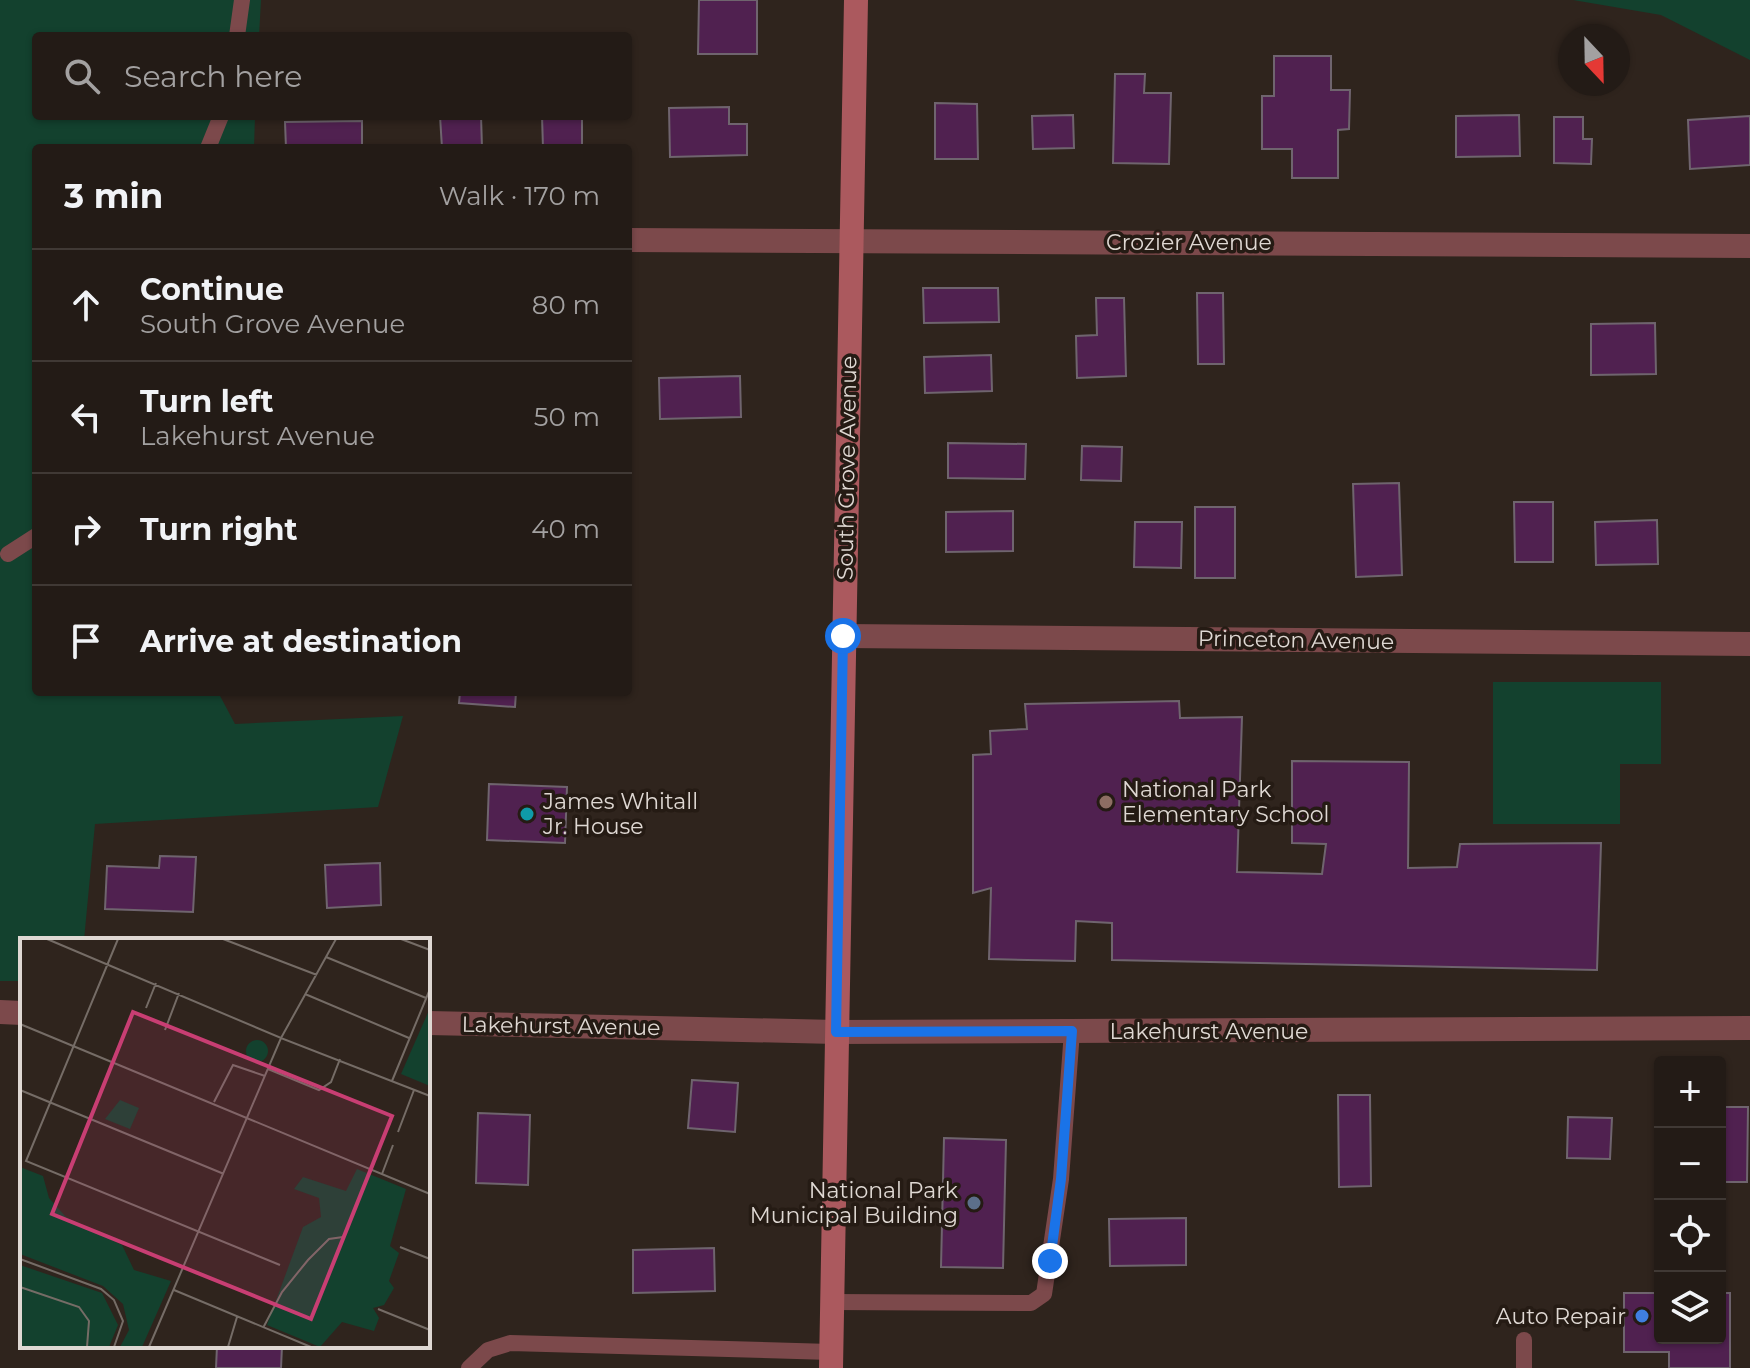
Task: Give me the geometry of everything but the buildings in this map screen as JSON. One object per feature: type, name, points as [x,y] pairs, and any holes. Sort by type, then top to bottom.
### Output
[{"type":"main road","name":"South Grove Avenue","points":[[831,1360],[856,0]]},
{"type":"street","name":"Crozier Avenue","points":[[632,240],[1750,246]]},
{"type":"street","name":"Princeton Avenue","points":[[843,636],[1750,644]]},
{"type":"street","points":[[0,1012],[20,1013]]},
{"type":"street","name":"Lakehurst Avenue","points":[[430,1023],[836,1032],[1750,1028]]},
{"type":"lane","points":[[238,32],[242,0]]},
{"type":"lane","points":[[210,144],[219,120]]},
{"type":"lane","points":[[8,554],[32,539]]},
{"type":"lane","points":[[832,1302],[1031,1303],[1044,1294],[1061,1179],[1072,1031]]},
{"type":"lane","points":[[1524,1340],[1524,1368]]},
{"type":"lane","points":[[469,1368],[488,1350],[510,1343],[831,1360]]},
{"type":"green space","points":[[0,0],[261,0],[259,32],[32,32],[32,120],[255,120],[254,144],[32,144],[32,696],[220,696],[235,724],[403,716],[378,807],[95,824],[84,938],[20,938],[20,981],[0,981]]},
{"type":"green space","points":[[1573,0],[1750,0],[1750,60],[1661,15]]},
{"type":"green space","points":[[1493,682],[1661,682],[1661,764],[1620,764],[1620,824],[1493,824]]},
{"type":"place","name":"National Park Elementary School","points":[[1106,802]]},
{"type":"place","name":"James Whitall Jr. House","points":[[527,814]]},
{"type":"place","name":"National Park Municipal Building","points":[[974,1203]]},
{"type":"place","name":"Auto Repair","points":[[1642,1316]]},
{"type":"route","points":[[843,636],[836,1032],[1072,1031],[1061,1179],[1050,1261]]}]
